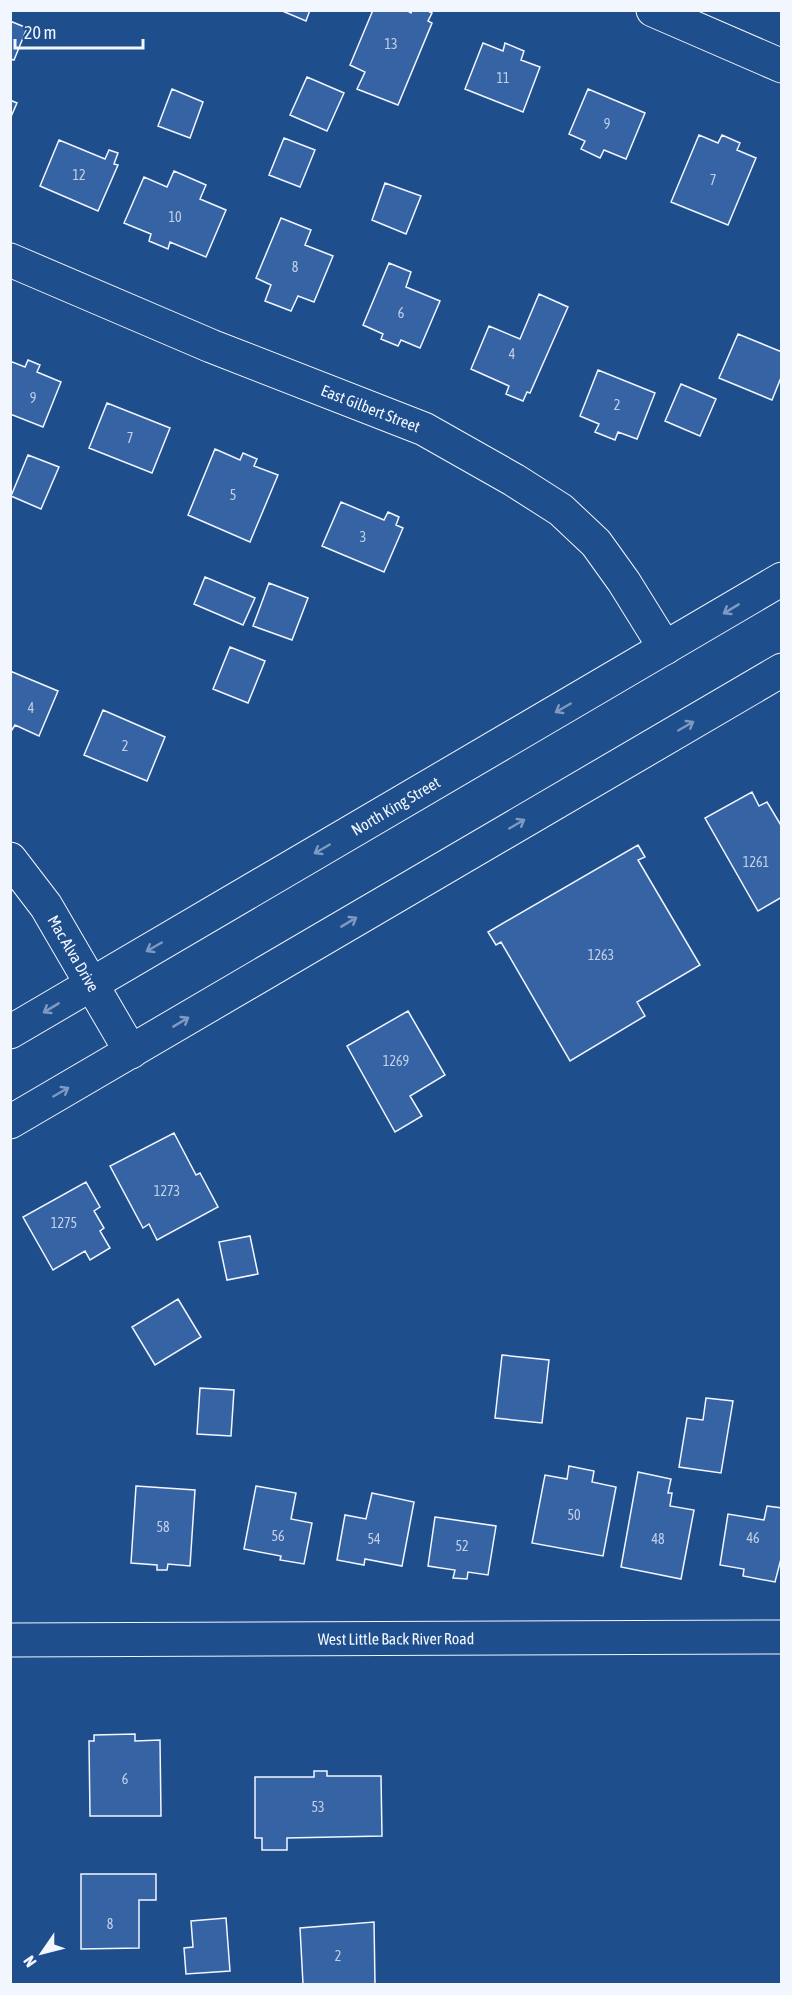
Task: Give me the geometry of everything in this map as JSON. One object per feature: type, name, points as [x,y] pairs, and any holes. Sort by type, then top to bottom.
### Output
[{"type":"street","points":[[653,10],[782,66]]},
{"type":"street","name":"East Gilbert Street","points":[[10,260],[211,346],[424,429],[514,480],[561,510],[596,543],[624,582],[665,648]]},
{"type":"street","name":"North King Street","points":[[10,1032],[782,579]]},
{"type":"street","points":[[10,1122],[782,670]]},
{"type":"street","name":"Mac Alva Drive","points":[[10,859],[46,906],[131,1052]]},
{"type":"street","name":"West Little Back River Road","points":[[10,1640],[782,1637]]},
{"type":"building","points":[[280,10],[310,10],[306,21]]},
{"type":"building","points":[[373,10],[406,10],[411,13],[412,10],[426,10],[432,13],[428,21],[432,23],[398,105],[357,89],[365,72],[350,65]]},
{"type":"building","points":[[10,21],[27,28],[14,60],[10,59]]},
{"type":"building","points":[[483,43],[503,51],[505,43],[524,51],[521,60],[540,67],[523,112],[465,89]]},
{"type":"building","points":[[307,77],[344,93],[327,131],[290,115]]},
{"type":"building","points":[[172,89],[203,102],[190,138],[158,126]]},
{"type":"building","points":[[588,89],[645,113],[626,159],[604,150],[600,158],[581,149],[585,141],[569,134]]},
{"type":"building","points":[[10,100],[17,103],[10,119]]},
{"type":"building","points":[[699,135],[718,143],[722,135],[740,143],[737,150],[756,158],[728,225],[671,202]]},
{"type":"building","points":[[284,138],[315,150],[300,187],[269,175]]},
{"type":"building","points":[[59,140],[105,159],[109,150],[118,153],[114,164],[118,165],[98,211],[40,186]]},
{"type":"building","points":[[174,171],[206,185],[200,199],[226,210],[206,257],[170,242],[168,249],[149,241],[151,234],[124,223],[144,177],[167,187]]},
{"type":"building","points":[[385,183],[421,196],[406,234],[372,220]]},
{"type":"building","points":[[281,218],[311,230],[305,245],[333,256],[314,302],[298,296],[291,311],[265,301],[271,285],[256,278]]},
{"type":"building","points":[[389,263],[411,272],[406,287],[440,301],[420,348],[401,340],[398,346],[381,339],[383,334],[363,325]]},
{"type":"building","points":[[539,294],[568,307],[530,393],[527,392],[523,401],[506,394],[509,386],[471,369],[489,326],[520,339]]},
{"type":"building","points":[[738,334],[782,352],[782,375],[772,400],[719,378]]},
{"type":"building","points":[[28,360],[40,365],[37,372],[61,382],[43,427],[10,414],[10,361],[25,367]]},
{"type":"building","points":[[598,370],[655,393],[637,439],[618,432],[615,440],[595,432],[599,424],[580,416]]},
{"type":"building","points":[[681,384],[716,399],[700,436],[665,421]]},
{"type":"building","points":[[107,403],[170,428],[152,473],[89,448]]},
{"type":"building","points":[[215,449],[240,460],[243,453],[257,459],[254,466],[278,475],[250,542],[188,515]]},
{"type":"building","points":[[28,455],[59,467],[41,509],[11,496]]},
{"type":"building","points":[[341,502],[384,520],[388,512],[399,517],[396,525],[403,528],[384,572],[322,546]]},
{"type":"building","points":[[205,577],[255,598],[243,625],[194,604]]},
{"type":"building","points":[[269,583],[308,598],[292,640],[253,626]]},
{"type":"building","points":[[230,647],[265,661],[248,703],[213,689]]},
{"type":"building","points":[[10,671],[58,691],[39,736],[15,725],[10,733]]},
{"type":"building","points":[[103,710],[165,737],[147,781],[84,755]]},
{"type":"building","points":[[752,792],[759,806],[767,802],[782,827],[782,897],[758,911],[705,818]]},
{"type":"building","points":[[638,845],[645,857],[638,860],[700,965],[637,1002],[645,1016],[570,1061],[501,942],[496,945],[488,932]]},
{"type":"building","points":[[408,1011],[445,1075],[410,1096],[422,1116],[395,1132],[347,1046]]},
{"type":"building","points":[[174,1133],[196,1175],[200,1173],[218,1207],[157,1240],[149,1224],[143,1228],[110,1166]]},
{"type":"building","points":[[86,1182],[100,1207],[94,1211],[104,1228],[100,1231],[110,1248],[90,1260],[85,1251],[53,1270],[23,1217]]},
{"type":"building","points":[[250,1236],[258,1274],[227,1280],[219,1242]]},
{"type":"building","points":[[178,1299],[201,1337],[155,1365],[132,1327]]},
{"type":"building","points":[[502,1355],[549,1360],[542,1423],[495,1418]]},
{"type":"building","points":[[200,1388],[234,1390],[231,1436],[197,1434]]},
{"type":"building","points":[[706,1398],[733,1401],[721,1473],[679,1467],[687,1418],[703,1420]]},
{"type":"building","points":[[569,1466],[594,1471],[592,1482],[616,1487],[603,1556],[532,1543],[545,1475],[567,1479]]},
{"type":"building","points":[[638,1472],[671,1479],[668,1493],[672,1493],[670,1506],[694,1510],[681,1579],[621,1567]]},
{"type":"building","points":[[136,1486],[195,1490],[190,1566],[168,1564],[167,1570],[157,1570],[157,1565],[131,1563]]},
{"type":"building","points":[[256,1486],[296,1493],[291,1519],[312,1523],[304,1564],[280,1560],[281,1556],[244,1549]]},
{"type":"building","points":[[372,1493],[414,1502],[402,1566],[365,1559],[364,1565],[337,1560],[345,1515],[366,1519]]},
{"type":"building","points":[[767,1506],[782,1508],[782,1555],[775,1582],[743,1576],[744,1569],[720,1565],[728,1514],[764,1520]]},
{"type":"building","points":[[435,1517],[496,1526],[488,1575],[468,1572],[467,1579],[453,1578],[455,1570],[428,1566]]},
{"type":"building","points":[[135,1734],[135,1741],[160,1740],[161,1816],[90,1816],[89,1741],[94,1741],[94,1735]]},
{"type":"building","points":[[314,1771],[327,1771],[327,1776],[381,1776],[382,1836],[287,1838],[287,1850],[262,1850],[262,1838],[255,1838],[255,1777],[314,1777]]},
{"type":"building","points":[[81,1874],[156,1874],[156,1900],[139,1900],[139,1948],[81,1949]]},
{"type":"building","points":[[226,1918],[230,1971],[186,1974],[184,1948],[193,1947],[191,1921]]},
{"type":"building","points":[[374,1922],[375,1984],[303,1984],[300,1928]]}]
